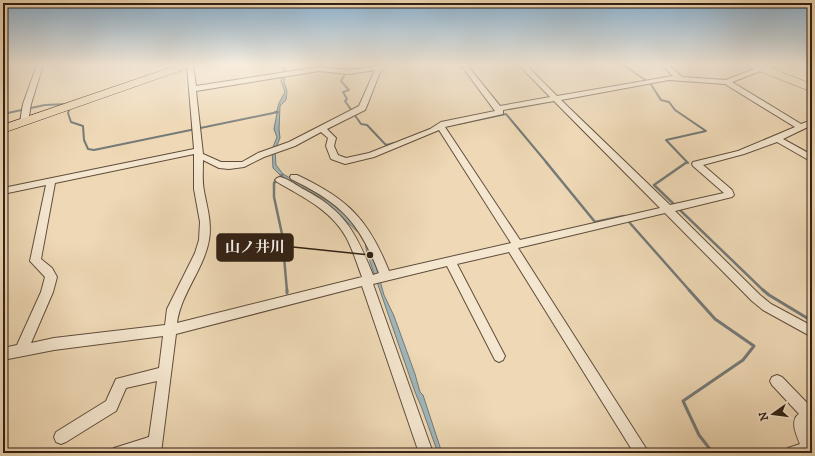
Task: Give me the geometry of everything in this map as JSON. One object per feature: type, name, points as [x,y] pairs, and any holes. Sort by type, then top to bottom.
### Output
[{"type":"main road","points":[[3,129],[126,86]]},
{"type":"street","points":[[24,122],[27,104],[33,86]]},
{"type":"street","points":[[119,453],[154,447],[173,309],[200,253],[204,240],[205,222],[198,189],[198,154],[193,89],[209,86]]},
{"type":"street","points":[[3,191],[198,154],[219,165],[229,166],[244,164],[261,155],[278,150],[323,129],[362,108],[366,104],[372,86]]},
{"type":"street","points":[[323,129],[332,138],[330,146],[334,157],[345,161],[371,155],[441,127],[444,124],[500,112],[480,86]]},
{"type":"street","points":[[543,86],[756,298],[767,307],[812,332]]},
{"type":"street","points":[[497,109],[555,98],[633,86]]},
{"type":"street","points":[[734,86],[801,128]]},
{"type":"street","points":[[3,354],[22,349],[170,330],[386,276],[729,195],[729,192],[696,164],[717,160],[778,139],[812,122]]},
{"type":"street","points":[[441,127],[642,453]]},
{"type":"street","points":[[778,139],[812,159]]},
{"type":"street","points":[[294,177],[320,189],[335,199],[354,216],[368,234],[386,276]]},
{"type":"street","points":[[280,180],[324,207],[341,221],[353,241],[426,453]]},
{"type":"street","points":[[22,349],[52,277],[48,271],[36,262],[51,181]]},
{"type":"street","points":[[450,261],[499,356]]},
{"type":"street","points":[[61,437],[111,406],[121,383],[164,373]]},
{"type":"street","points":[[777,381],[811,415],[801,421],[803,434],[809,449],[793,453]]},
{"type":"water","points":[[283,86],[286,86],[287,91],[286,100],[280,106],[280,138],[275,150],[276,165],[283,174],[327,198],[353,219],[371,249],[384,295],[394,316],[420,392],[423,395],[442,453],[438,453],[415,392],[367,253],[364,238],[323,199],[302,187],[299,188],[300,186],[280,175],[273,168],[272,150],[277,137],[274,129],[277,113],[274,112],[277,111],[279,103],[285,92]]},
{"type":"waterway","points":[[346,86],[349,90],[343,92],[347,99],[345,101],[361,124],[367,125],[385,144],[387,145],[394,143]]},
{"type":"waterway","points":[[652,86],[661,100],[669,102],[675,110],[706,131],[666,140],[688,163]]},
{"type":"waterway","points":[[3,114],[45,105],[67,104]]},
{"type":"waterway","points":[[70,107],[68,113],[71,122],[83,126],[84,140],[88,149],[94,150],[278,112]]},
{"type":"waterway","points":[[458,124],[506,114],[547,163]]},
{"type":"waterway","points":[[546,162],[595,222],[624,216]]},
{"type":"waterway","points":[[687,162],[654,185],[764,291]]},
{"type":"waterway","points":[[282,175],[274,183],[274,197],[282,234],[287,291]]},
{"type":"waterway","points":[[629,222],[690,291]]},
{"type":"waterway","points":[[689,290],[715,319],[754,346],[743,360],[683,401],[699,435],[713,453]]},
{"type":"waterway","points":[[763,290],[812,321]]},
{"type":"place","name":"山ノ井川","points":[[370,255]]}]
